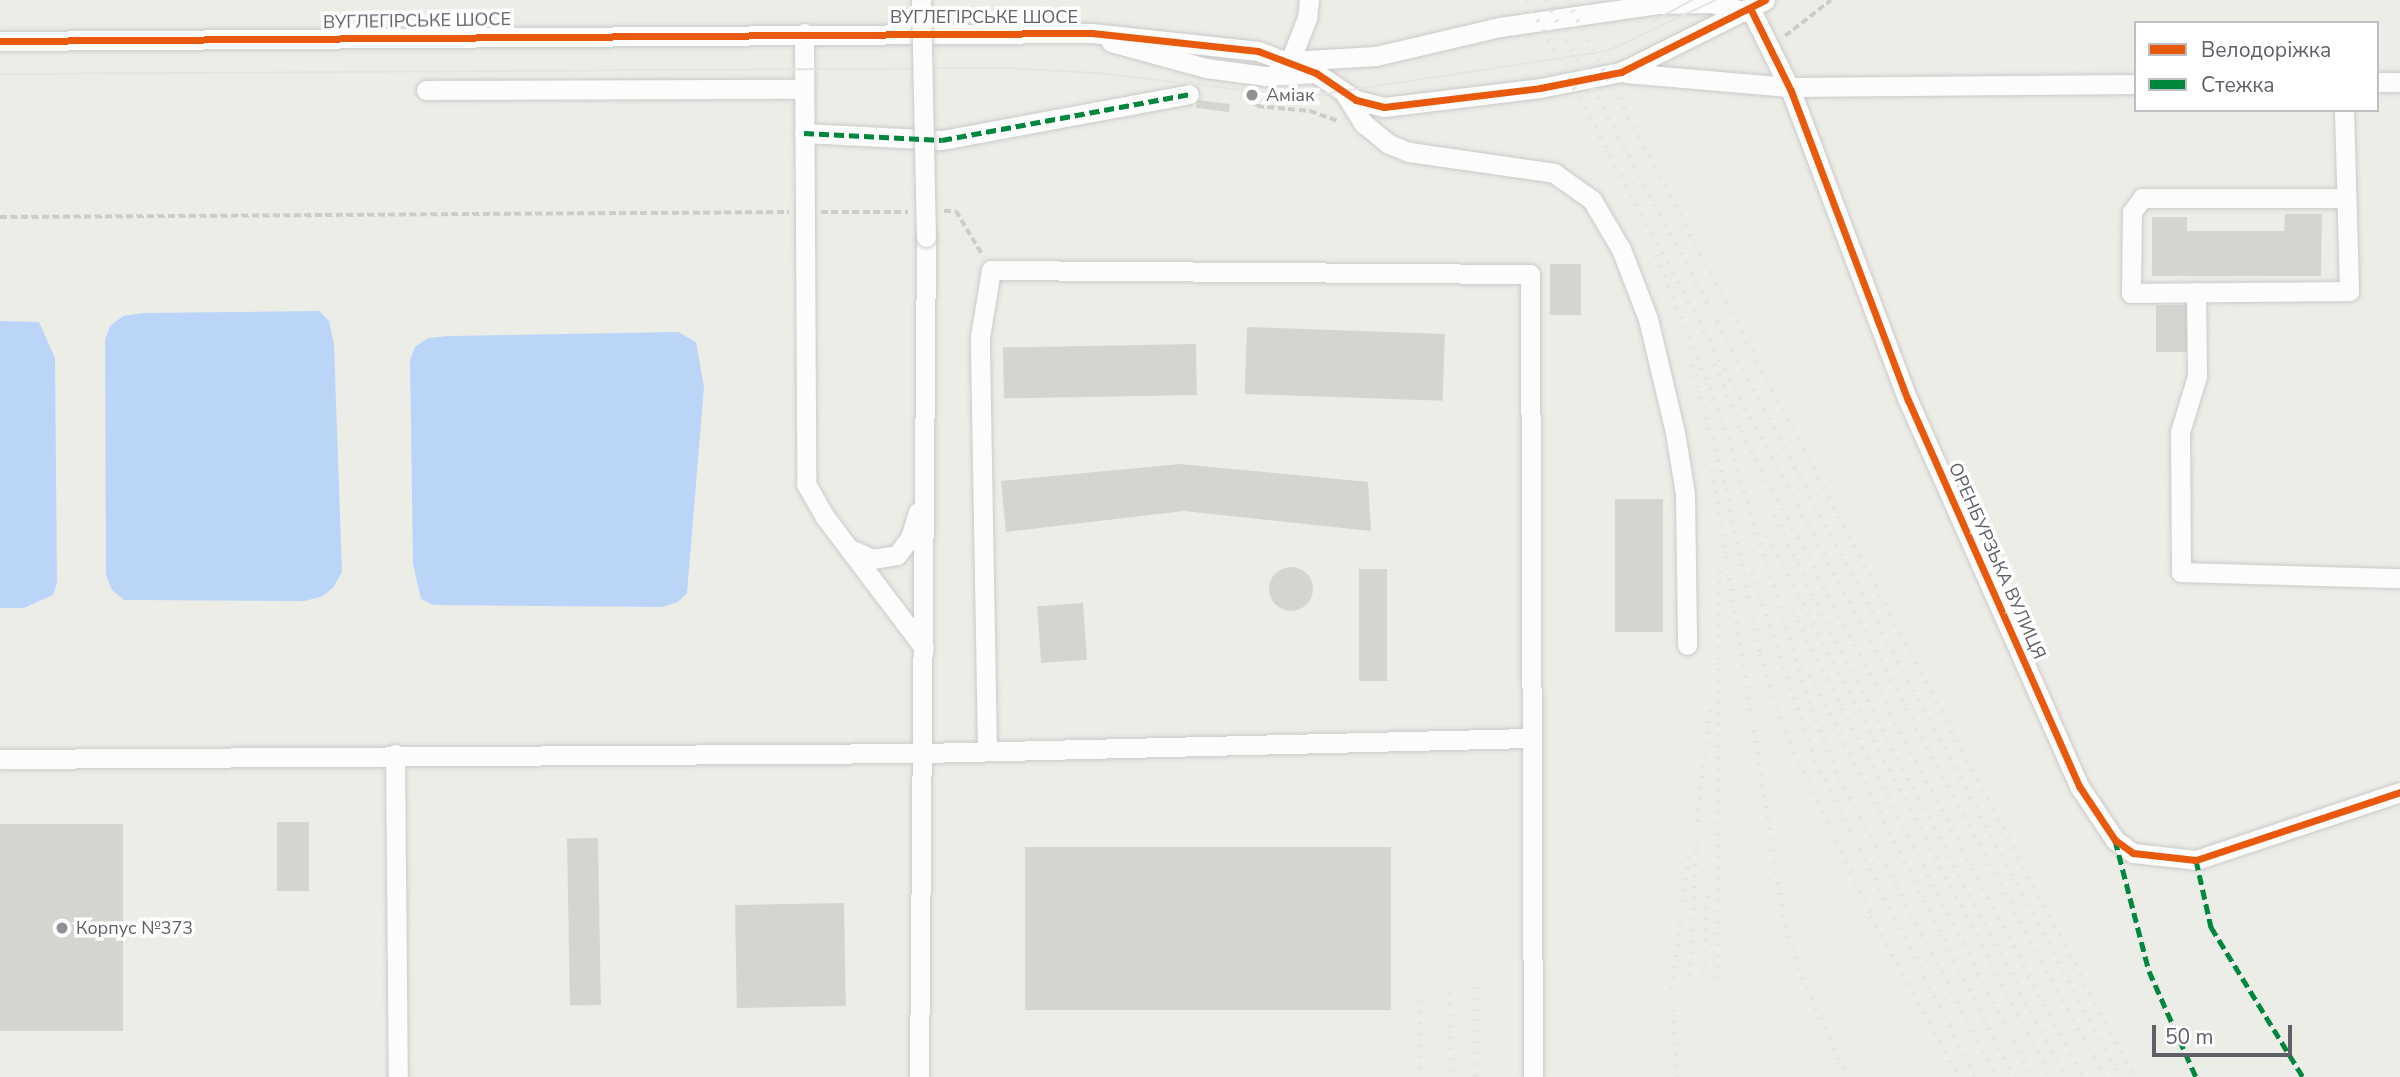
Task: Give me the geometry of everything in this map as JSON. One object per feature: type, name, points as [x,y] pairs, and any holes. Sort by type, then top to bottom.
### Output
[{"type":"street","points":[[919,1077],[924,753],[926,237],[921,0]]},
{"type":"street","points":[[1309,0],[1307,18],[1290,61],[1376,56],[1500,27],[1657,4],[1711,3],[1754,7]]},
{"type":"street","name":"ВУГЛЕГІРСЬКЕ ШОСЕ","points":[[0,41],[804,33],[1092,33],[1193,41],[1290,61],[1316,73],[1345,93],[1371,104],[1400,106],[1621,72],[1754,7]]},
{"type":"street","name":"ОРЕНБУРЗЬКА ВУЛИЦЯ","points":[[1754,7],[1788,87],[1908,400],[2079,786],[2115,840],[2133,853],[2196,860],[2400,792]]},
{"type":"street","points":[[804,33],[803,466],[813,499],[924,648]]},
{"type":"street","points":[[1092,33],[1206,68],[1266,76],[1316,73]]},
{"type":"street","points":[[1621,72],[1788,87],[2134,84]]},
{"type":"street","points":[[2379,82],[2400,82]]},
{"type":"street","points":[[426,90],[804,89]]},
{"type":"street","points":[[1345,93],[1363,123],[1389,144],[1409,152],[1554,173],[1592,200],[1621,249],[1648,319],[1675,432],[1685,494],[1687,645]]},
{"type":"street","points":[[804,133],[942,140],[1189,94]]},
{"type":"street","points":[[2344,112],[2349,291],[2131,293],[2132,212],[2142,198],[2346,198]]},
{"type":"street","points":[[987,750],[980,337],[991,270],[1530,274],[1533,1077]]},
{"type":"street","points":[[2196,292],[2197,376],[2180,432],[2180,572],[2400,578]]},
{"type":"street","points":[[849,548],[872,559],[897,555],[910,538],[925,492]]},
{"type":"street","points":[[0,759],[395,754],[924,753],[1530,738]]},
{"type":"street","points":[[395,754],[398,1077]]},
{"type":"path","points":[[1770,48],[1831,0]]},
{"type":"path","points":[[1252,95],[1257,106],[1310,111],[1344,123]]},
{"type":"path","points":[[942,211],[956,211],[991,270]]},
{"type":"path","points":[[0,217],[914,212]]},
{"type":"water","points":[[319,311],[329,321],[334,344],[342,572],[333,588],[321,597],[304,601],[124,600],[112,590],[106,575],[105,340],[110,326],[123,316],[144,313]]},
{"type":"water","points":[[0,321],[39,322],[55,358],[57,583],[53,595],[24,608],[0,608]]},
{"type":"water","points":[[678,332],[696,342],[704,387],[687,593],[678,602],[662,607],[433,605],[421,599],[413,564],[410,360],[415,347],[428,338],[448,336]]},
{"type":"building","points":[[1197,100],[1230,104],[1229,112],[1196,108]]},
{"type":"building","points":[[2285,214],[2322,214],[2321,276],[2152,276],[2152,217],[2187,217],[2187,231],[2284,231]]},
{"type":"building","points":[[1550,264],[1581,264],[1581,315],[1550,315]]},
{"type":"building","points":[[2156,305],[2187,305],[2187,352],[2156,352]]},
{"type":"building","points":[[1247,327],[1445,334],[1443,401],[1245,394]]},
{"type":"building","points":[[1196,344],[1197,395],[1004,398],[1003,347]]},
{"type":"building","points":[[1180,464],[1368,482],[1371,531],[1184,511],[1006,532],[1001,481]]},
{"type":"building","points":[[1615,499],[1663,499],[1663,632],[1615,632]]},
{"type":"building","points":[[1291,567],[1306,574],[1313,589],[1306,604],[1291,611],[1276,604],[1269,589],[1276,574]]},
{"type":"building","points":[[1359,569],[1387,569],[1387,681],[1359,681]]},
{"type":"building","points":[[1083,603],[1087,660],[1041,663],[1037,606]]},
{"type":"building","points":[[277,822],[309,822],[309,891],[277,891]]},
{"type":"building","name":"Корпус №373","points":[[0,824],[123,824],[123,1031],[0,1031]]},
{"type":"building","points":[[598,838],[601,1005],[570,1006],[567,839]]},
{"type":"building","points":[[1025,847],[1391,847],[1391,1010],[1025,1010]]},
{"type":"building","points":[[844,903],[846,1006],[737,1008],[735,905]]},
{"type":"tram line","points":[[1652,22],[1692,0]]},
{"type":"tram line","points":[[0,74],[1005,68],[1096,73],[1303,97],[1607,51],[1716,0]]},
{"type":"railway","points":[[1527,0],[2104,1077]]},
{"type":"railway","points":[[1546,0],[2120,1077]]},
{"type":"railway","points":[[1567,0],[2134,1077]]},
{"type":"railway","points":[[1656,255],[1721,417],[1812,709],[1839,777],[1997,1077]]},
{"type":"railway","points":[[1715,363],[1741,430],[2083,1077]]},
{"type":"railway","points":[[1691,364],[1726,488],[1760,653],[1785,731],[1871,915],[1959,1077]]},
{"type":"railway","points":[[1712,469],[1783,914],[1798,967],[1847,1077]]},
{"type":"railway","points":[[1774,514],[1821,612],[2065,1077]]},
{"type":"railway","points":[[1767,535],[2051,1077]]},
{"type":"railway","points":[[1717,978],[1719,565]]},
{"type":"railway","points":[[1752,572],[1815,760],[1975,1077]]},
{"type":"railway","points":[[1792,610],[2032,1077]]},
{"type":"railway","points":[[1810,674],[2014,1077]]},
{"type":"railway","points":[[1690,975],[1698,810],[1710,710]]},
{"type":"railway","points":[[1677,1077],[1672,989],[1689,851]]},
{"type":"railway","points":[[1704,974],[1708,887]]},
{"type":"railway","points":[[1475,986],[1475,1077]]},
{"type":"railway","points":[[1450,992],[1451,1077]]},
{"type":"railway","points":[[1419,1000],[1421,1077]]},
{"type":"marked path","points":[[804,133],[942,140],[1189,94]]},
{"type":"marked path","points":[[2115,840],[2149,971],[2196,1077]]},
{"type":"marked path","points":[[2196,860],[2211,927],[2303,1077]]},
{"type":"cycle path","points":[[0,41],[1092,33],[1258,51],[1316,73],[1356,100],[1384,107],[1540,88],[1621,72],[1765,0]]},
{"type":"cycle path","points":[[1751,10],[1791,91],[1908,400],[2079,786],[2115,840],[2133,853],[2196,860],[2400,792]]},
{"type":"place","name":"Аміак","points":[[1252,95]]},
{"type":"place","name":"Корпус №373","points":[[62,928]]}]
